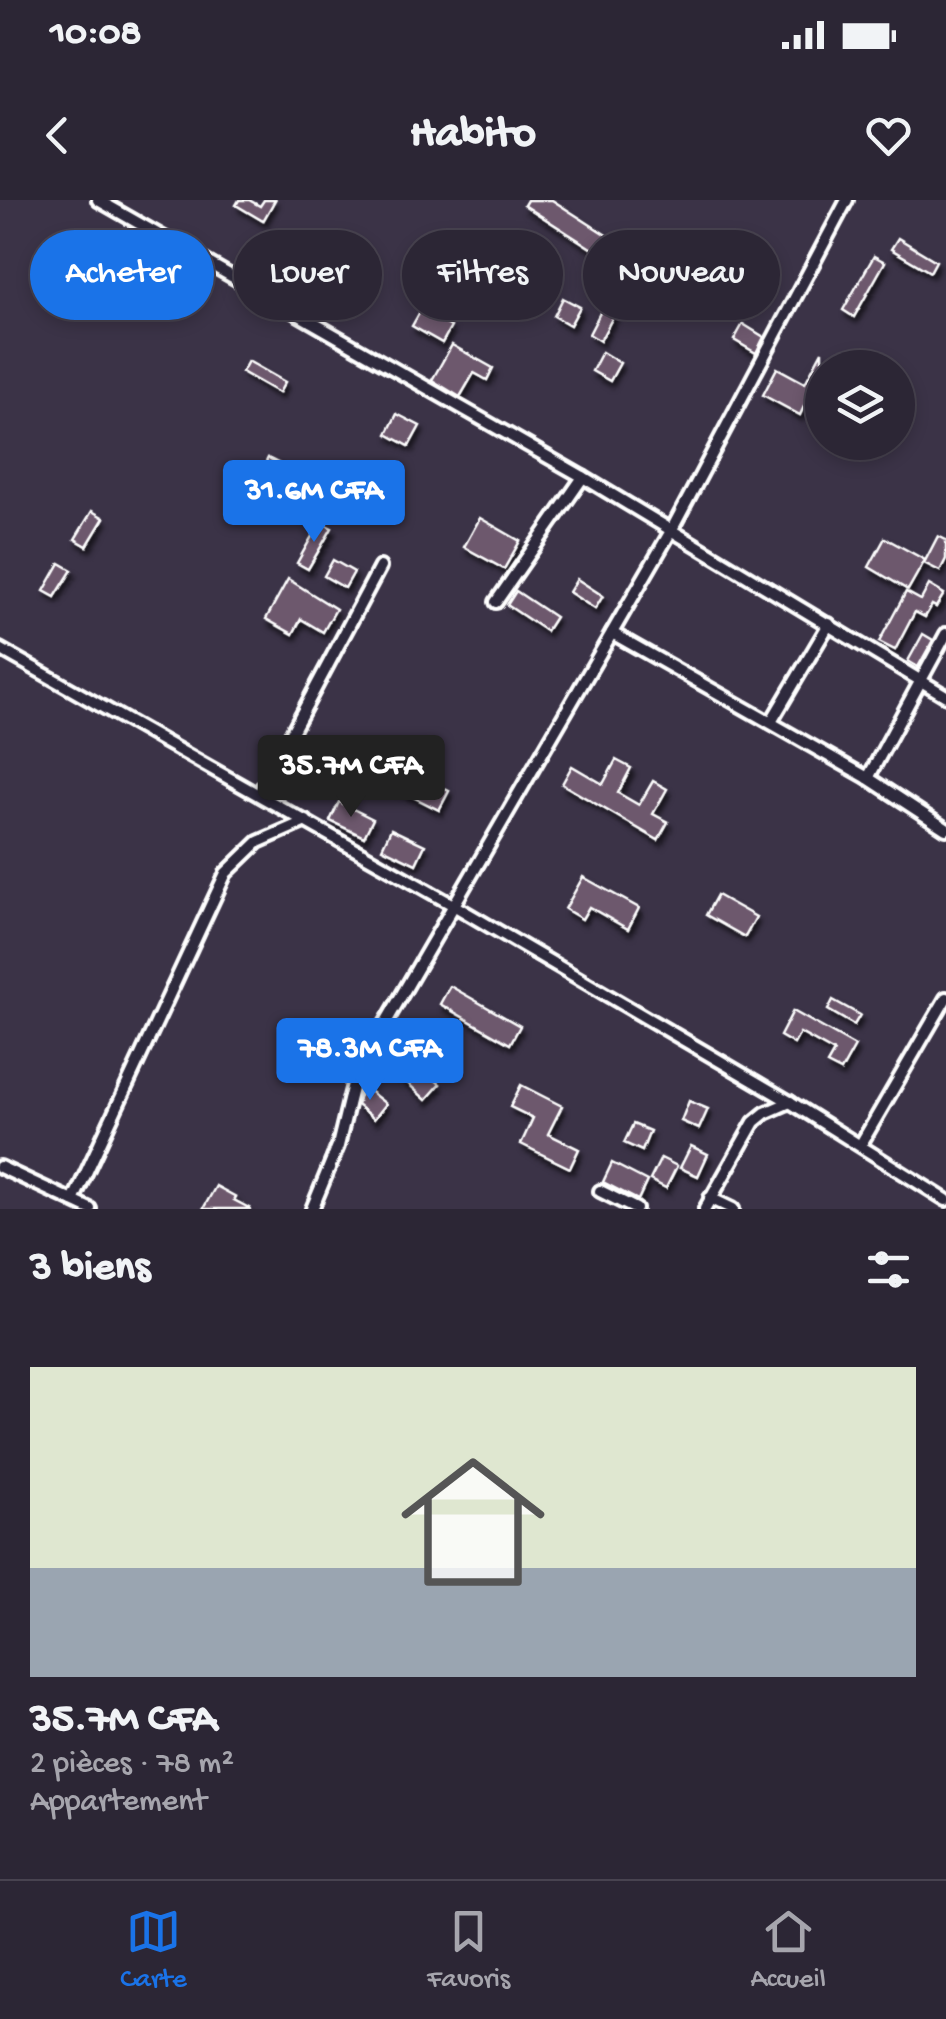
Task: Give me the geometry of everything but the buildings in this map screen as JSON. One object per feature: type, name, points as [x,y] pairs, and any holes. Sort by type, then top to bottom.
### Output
[{"type":"street","points":[[98,200],[584,477],[946,696]]},
{"type":"street","points":[[312,1209],[338,1146],[354,1080],[672,531],[847,200]]},
{"type":"street","points":[[496,602],[584,477]]},
{"type":"street","points":[[259,794],[380,567]]},
{"type":"street","points":[[771,722],[828,624]]},
{"type":"street","points":[[612,633],[868,778],[946,829]]},
{"type":"street","points":[[868,778],[946,634]]},
{"type":"street","points":[[0,649],[455,906],[790,1102],[946,1200]]},
{"type":"street","points":[[74,1201],[226,873],[258,842],[306,822]]},
{"type":"street","points":[[860,1144],[946,998]]},
{"type":"street","points":[[732,1209],[707,1204],[754,1122],[790,1102]]},
{"type":"street","points":[[0,1167],[90,1209]]},
{"type":"street","points":[[600,1191],[636,1209]]}]
